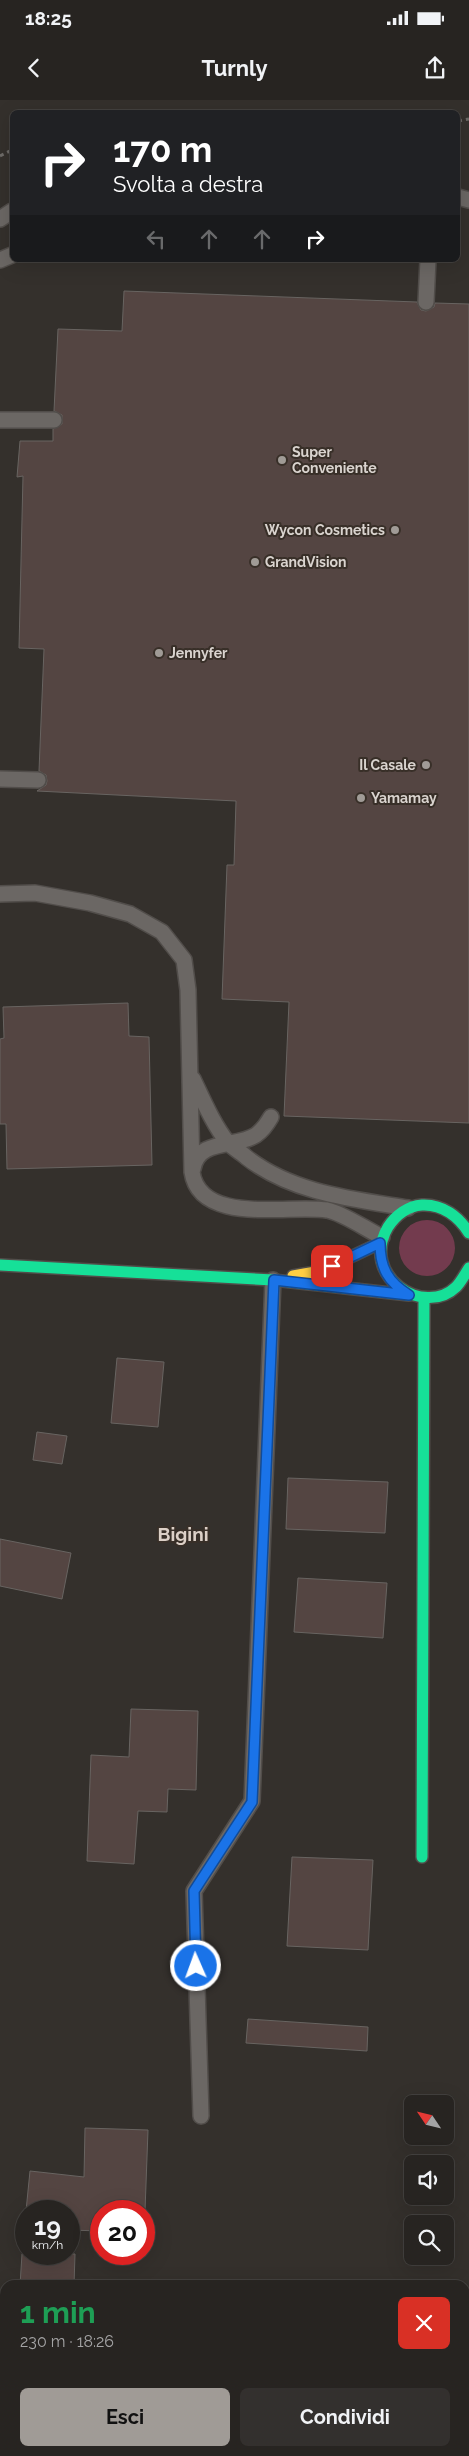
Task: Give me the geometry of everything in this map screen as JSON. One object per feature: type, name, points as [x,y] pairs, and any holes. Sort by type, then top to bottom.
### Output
[{"type":"main road","points":[[409,1295],[396,1286],[385,1274],[380,1259],[381,1240],[388,1225],[397,1215],[409,1208],[424,1205],[440,1207],[454,1214],[469,1233]]},
{"type":"main road","points":[[274,1280],[321,1270],[381,1240]]},
{"type":"main road","points":[[0,1265],[274,1280],[460,1300]]},
{"type":"main road","points":[[429,1298],[446,1293],[457,1286],[469,1268]]},
{"type":"main road","points":[[422,1858],[429,1298]]},
{"type":"lane","points":[[426,302],[428,262]]},
{"type":"lane","points":[[0,420],[54,420]]},
{"type":"lane","points":[[0,779],[38,780]]},
{"type":"lane","points":[[0,894],[35,893],[130,914],[162,932],[184,960],[188,990],[192,1172],[197,1188],[203,1195],[234,1207],[260,1211],[308,1208],[330,1211],[381,1240]]},
{"type":"lane","points":[[191,1076],[229,1143],[254,1163],[277,1177],[309,1190],[409,1208]]},
{"type":"lane","points":[[192,1172],[194,1163],[206,1150],[254,1136],[265,1128],[271,1117]]},
{"type":"lane","points":[[201,2116],[194,1891],[252,1802],[274,1280]]},
{"type":"shaded area","points":[[421,1220],[433,1220],[443,1224],[451,1232],[455,1248],[451,1264],[443,1272],[433,1276],[421,1276],[411,1272],[403,1264],[399,1254],[399,1242],[403,1232],[411,1224]]},
{"type":"building","points":[[124,291],[417,302],[421,310],[426,311],[434,307],[435,303],[469,304],[469,1123],[284,1116],[289,1002],[222,999],[227,865],[234,865],[236,801],[37,791],[46,785],[47,781],[46,775],[39,771],[44,649],[19,648],[23,476],[17,477],[20,441],[53,441],[53,429],[62,424],[62,415],[54,411],[58,329],[122,331]]},
{"type":"building","points":[[128,1003],[129,1036],[149,1037],[152,1165],[7,1169],[6,1124],[0,1124],[0,1039],[4,1038],[3,1007]]},
{"type":"building","points":[[117,1358],[164,1362],[158,1427],[111,1423]]},
{"type":"building","points":[[37,1432],[67,1436],[62,1464],[33,1460]]},
{"type":"building","points":[[288,1478],[388,1482],[385,1533],[286,1529]]},
{"type":"building","points":[[0,1539],[71,1553],[62,1599],[0,1586]]},
{"type":"building","points":[[298,1578],[387,1583],[383,1638],[294,1632]]},
{"type":"building","points":[[131,1709],[198,1711],[196,1790],[168,1789],[167,1812],[138,1811],[134,1864],[87,1861],[91,1755],[129,1757]]},
{"type":"building","points":[[292,1857],[373,1860],[368,1950],[287,1946]]},
{"type":"building","points":[[248,2019],[368,2027],[367,2051],[246,2043]]},
{"type":"building","points":[[85,2128],[148,2130],[145,2200],[90,2200],[90,2231],[80,2230],[80,2200],[27,2200],[30,2171],[84,2177]]},
{"type":"building","points":[[21,2265],[75,2265],[74,2280],[20,2280]]},
{"type":"traffic: fast","points":[[469,1233],[450,1213],[437,1207],[422,1205],[407,1209],[395,1219],[388,1227],[381,1245],[382,1261],[388,1276],[399,1287],[413,1295],[428,1298],[443,1295],[456,1287],[469,1268]]},
{"type":"traffic: fast","points":[[0,1265],[273,1280],[409,1295]]},
{"type":"traffic: fast","points":[[422,1857],[424,1298]]},
{"type":"traffic: slow","points":[[293,1276],[321,1271],[380,1243]]},
{"type":"place","name":"Super Conveniente","points":[[282,460]]},
{"type":"place","name":"Wycon Cosmetics","points":[[395,530]]},
{"type":"place","name":"GrandVision","points":[[255,562]]},
{"type":"place","name":"Jennyfer","points":[[159,653]]},
{"type":"place","name":"Il Casale","points":[[426,765]]},
{"type":"place","name":"Yamamay","points":[[361,798]]},
{"type":"district","name":"Bigini","points":[[183,1534]]},
{"type":"route","points":[[196,1966],[194,1891],[252,1802],[274,1280],[409,1295],[396,1286],[385,1274],[380,1259],[380,1243],[332,1266]]}]
